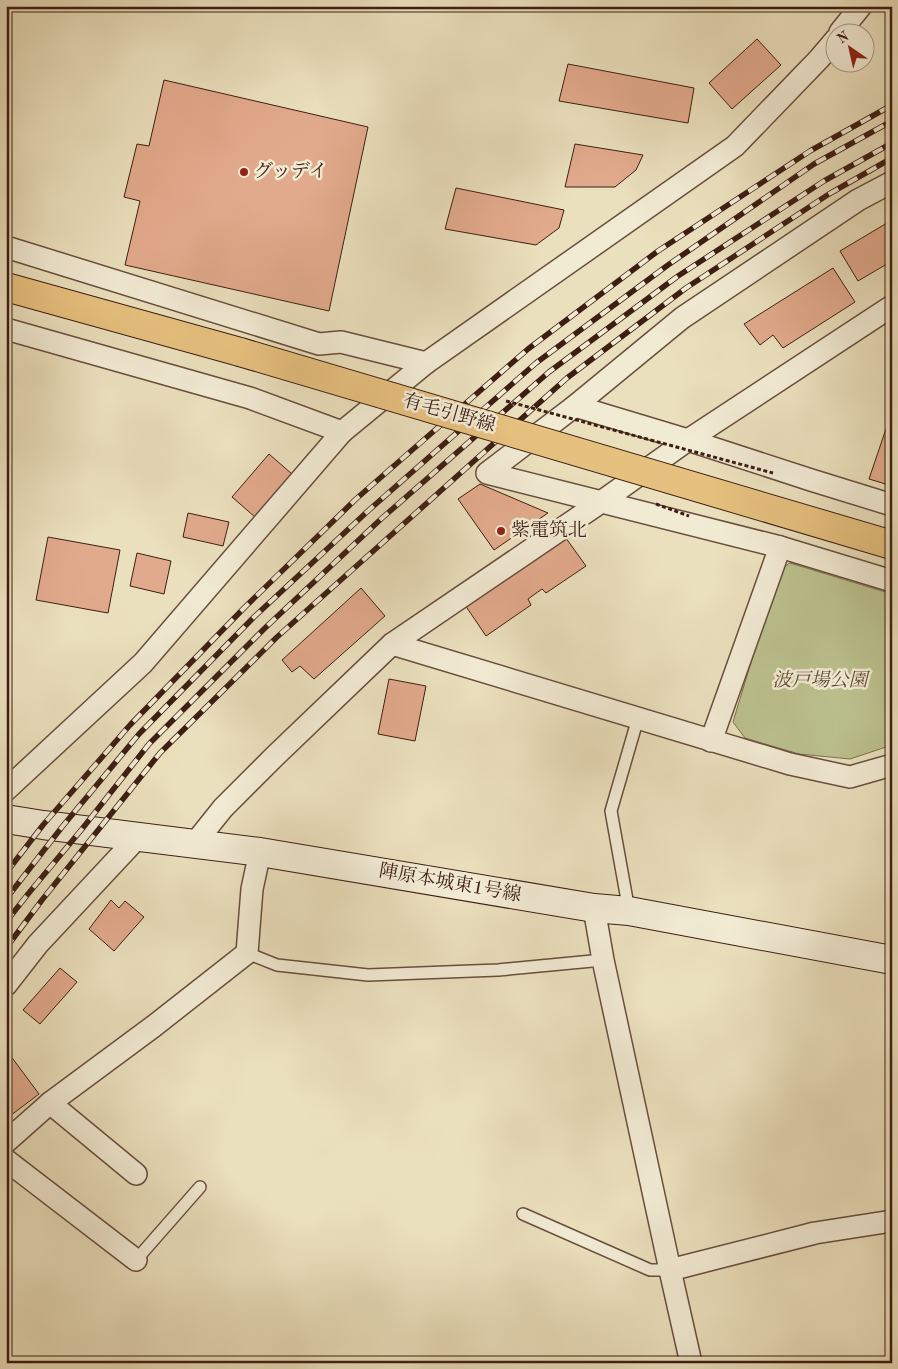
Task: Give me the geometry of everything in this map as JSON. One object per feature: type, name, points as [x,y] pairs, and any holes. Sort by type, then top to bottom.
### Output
[{"type":"main road","name":"有毛引野線","points":[[6,287],[240,352],[892,545]]},
{"type":"street","points":[[848,22],[861,6]]},
{"type":"street","points":[[6,790],[143,663],[342,432],[426,363],[735,146],[826,51]]},
{"type":"street","points":[[892,182],[858,200],[682,318],[575,406],[487,474],[780,546],[892,581]]},
{"type":"street","points":[[6,247],[319,344],[341,342],[426,363]]},
{"type":"street","points":[[195,843],[223,808],[392,644],[601,502],[688,440],[892,306]]},
{"type":"street","points":[[6,329],[250,398],[342,432]]},
{"type":"street","points":[[575,406],[892,505]]},
{"type":"street","points":[[711,741],[780,546]]},
{"type":"street","points":[[392,644],[790,764],[850,777],[892,765]]},
{"type":"street","name":"陣原本城東1号線","points":[[6,819],[260,852],[594,908],[629,911],[892,960]]},
{"type":"street","points":[[6,985],[38,944],[138,837]]},
{"type":"street","points":[[6,1142],[50,1103],[154,1026],[247,953],[252,889],[260,852]]},
{"type":"street","points":[[594,908],[603,960],[691,1363]]},
{"type":"street","points":[[50,1103],[136,1174]]},
{"type":"street","points":[[6,1160],[136,1260]]},
{"type":"street","points":[[670,1270],[815,1233],[892,1221]]},
{"type":"lane","points":[[629,911],[611,810],[638,718]]},
{"type":"lane","points":[[247,953],[277,965],[368,975],[498,970],[603,960]]},
{"type":"lane","points":[[136,1260],[200,1187]]},
{"type":"lane","points":[[523,1214],[650,1270],[670,1270]]},
{"type":"path","points":[[505,401],[773,473]]},
{"type":"green space","name":"波戸場公園","points":[[790,563],[892,594],[892,745],[850,759],[799,754],[745,738],[733,722],[779,570]]},
{"type":"building","points":[[757,39],[781,65],[732,109],[709,83]]},
{"type":"building","points":[[568,64],[694,88],[688,123],[559,101]]},
{"type":"building","name":"グッデイ","points":[[164,80],[368,127],[329,311],[125,265],[140,201],[124,197],[137,144],[149,146]]},
{"type":"building","points":[[575,144],[643,155],[636,170],[615,187],[565,187]]},
{"type":"building","points":[[456,188],[564,210],[559,228],[536,245],[445,229]]},
{"type":"building","points":[[892,220],[892,261],[858,281],[840,251]]},
{"type":"building","points":[[833,268],[855,302],[783,348],[773,335],[760,345],[744,324]]},
{"type":"building","points":[[892,411],[892,486],[869,479]]},
{"type":"building","points":[[269,454],[292,474],[255,517],[232,497]]},
{"type":"building","name":"紫電筑北","points":[[480,484],[548,513],[494,550],[458,499]]},
{"type":"building","points":[[188,513],[229,522],[223,546],[183,537]]},
{"type":"building","points":[[563,534],[586,566],[546,593],[542,589],[528,599],[531,605],[486,636],[465,605]]},
{"type":"building","points":[[48,537],[120,550],[108,613],[36,600]]},
{"type":"building","points":[[137,553],[171,561],[164,594],[130,586]]},
{"type":"building","points":[[361,588],[385,616],[314,679],[300,666],[292,672],[282,660]]},
{"type":"building","points":[[389,679],[426,686],[415,741],[378,734]]},
{"type":"building","points":[[111,900],[119,908],[125,901],[144,917],[114,951],[89,929]]},
{"type":"building","points":[[60,968],[77,982],[40,1024],[23,1010]]},
{"type":"building","points":[[10,1055],[39,1094],[6,1119],[6,1058]]},
{"type":"railway","points":[[6,873],[43,825],[130,725],[245,607],[356,499],[528,349],[658,251],[810,151],[892,105]]},
{"type":"railway","points":[[6,899],[62,827],[139,734],[254,617],[369,510],[536,363],[668,265],[814,164],[892,121]]},
{"type":"railway","points":[[6,922],[149,744],[265,628],[381,519],[549,372],[678,276],[824,181],[892,143]]},
{"type":"railway","points":[[6,948],[160,753],[277,637],[567,378],[686,288],[829,194],[892,158]]},
{"type":"place","name":"グッデイ","points":[[244,172]]},
{"type":"place","name":"紫電筑北","points":[[501,531]]}]
